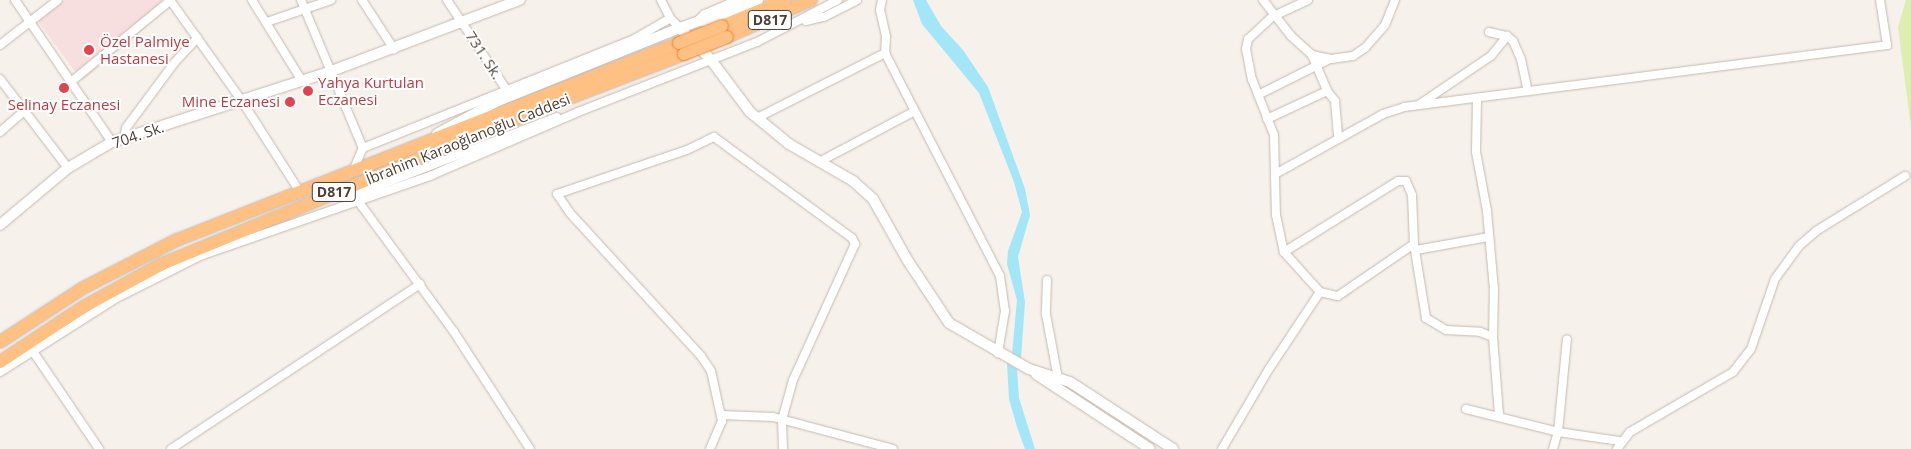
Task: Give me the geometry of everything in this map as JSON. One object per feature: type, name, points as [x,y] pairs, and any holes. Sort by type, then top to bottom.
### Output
[{"type":"highway","name":"İbrahim Karaoğlanoğlu Caddesi","points":[[725,31],[785,0]]},
{"type":"highway","name":"İbrahim Karaoğlanoğlu Caddesi","points":[[0,362],[86,306],[162,264],[725,31],[811,0]]},
{"type":"highway","name":"İbrahim Karaoğlanoğlu Caddesi","points":[[0,342],[112,272],[177,240],[419,146],[682,49]]},
{"type":"street","points":[[15,0],[112,142]]},
{"type":"street","points":[[0,46],[58,0]]},
{"type":"street","points":[[72,81],[171,0],[242,101],[300,192]]},
{"type":"street","points":[[252,0],[302,81]]},
{"type":"street","points":[[301,0],[363,148]]},
{"type":"street","points":[[267,22],[331,0]]},
{"type":"street","points":[[362,0],[394,49]]},
{"type":"street","name":"731. Sk.","points":[[447,0],[506,88]]},
{"type":"street","name":"704. Sk.","points":[[0,225],[68,168],[112,142],[330,72],[520,0]]},
{"type":"street","points":[[660,0],[670,18],[711,60],[740,102],[756,118],[819,162],[859,186],[873,199],[943,318],[998,353],[1029,369],[1150,449]]},
{"type":"street","points":[[419,146],[451,124],[491,104],[699,21],[705,15],[740,0]]},
{"type":"street","points":[[699,21],[709,22],[758,0]]},
{"type":"street","points":[[0,372],[114,299],[200,256],[253,235],[358,202],[462,162],[578,112],[711,60],[801,21],[838,0]]},
{"type":"street","points":[[801,21],[816,20],[857,0]]},
{"type":"street","points":[[882,0],[880,10],[886,36],[885,53],[913,112],[1000,276],[1004,311],[998,353]]},
{"type":"street","points":[[1263,0],[1273,16],[1312,55],[1327,91],[1335,101],[1338,139]]},
{"type":"street","points":[[1308,0],[1273,16],[1248,39],[1246,49],[1246,59],[1274,135],[1277,173],[1276,215],[1284,252],[1320,292],[1338,296],[1415,247],[1488,237]]},
{"type":"street","points":[[1277,173],[1383,114],[1419,104],[1477,99],[1887,45],[1880,0]]},
{"type":"street","points":[[1258,95],[1315,66],[1331,59],[1353,56],[1365,48],[1385,25],[1392,1]]},
{"type":"street","points":[[353,171],[363,148],[506,88],[636,38],[670,18]]},
{"type":"street","points":[[1489,32],[1506,36],[1514,41],[1521,58],[1528,91]]},
{"type":"street","points":[[1419,104],[1491,56],[1506,36]]},
{"type":"street","points":[[124,139],[126,128],[164,76],[197,38]]},
{"type":"street","points":[[756,118],[885,53]]},
{"type":"street","points":[[1312,55],[1331,59]]},
{"type":"street","points":[[0,79],[68,168]]},
{"type":"street","points":[[1268,119],[1327,91]]},
{"type":"street","points":[[1477,99],[1477,161],[1487,211],[1494,289],[1494,337],[1499,415]]},
{"type":"street","points":[[0,132],[24,110]]},
{"type":"street","points":[[530,449],[420,284],[358,202],[360,193],[546,120],[578,112]]},
{"type":"street","points":[[819,162],[913,112]]},
{"type":"street","points":[[710,449],[722,421],[712,371],[701,356],[570,213],[557,194],[688,150],[714,137],[852,238],[855,244],[793,380],[782,420],[783,449]]},
{"type":"street","points":[[459,154],[462,162]]},
{"type":"street","points":[[1617,449],[1620,441],[1635,428],[1733,372],[1751,349],[1775,279],[1794,252],[1816,231],[1905,176]]},
{"type":"street","points":[[1284,252],[1398,181],[1406,181],[1412,195],[1421,306],[1426,318],[1446,330],[1480,332],[1494,337]]},
{"type":"street","points":[[1046,280],[1046,314],[1058,378]]},
{"type":"street","points":[[171,449],[420,284]]},
{"type":"street","points":[[1222,449],[1264,377],[1320,292]]},
{"type":"street","points":[[1553,449],[1558,432],[1567,339]]},
{"type":"street","points":[[32,350],[99,449]]},
{"type":"street","points":[[1029,369],[1058,378],[1088,393],[1173,449]]},
{"type":"street","points":[[1466,409],[1499,415],[1558,432],[1620,441]]},
{"type":"street","points":[[721,415],[782,420],[893,449]]},
{"type":"shaded area","name":"Özel Palmiye Hastanesi","points":[[62,0],[161,0],[167,9],[82,81],[37,20]]},
{"type":"green space","points":[[1906,0],[1911,0],[1911,128],[1898,27]]},
{"type":"water","points":[[913,0],[926,0],[941,26],[963,50],[988,87],[1025,189],[1030,215],[1018,257],[1025,302],[1021,358],[1012,354],[1017,300],[1007,264],[1008,251],[1022,212],[1014,182],[979,93],[922,24]]},
{"type":"water","points":[[1007,363],[1017,369],[1019,398],[1035,449],[1025,449],[1017,427],[1009,399]]},
{"type":"place","name":"Özel Palmiye Hastanesi","points":[[89,50]]},
{"type":"place","name":"Selinay Eczanesi","points":[[64,88]]},
{"type":"place","name":"Yahya Kurtulan Eczanesi","points":[[308,91]]},
{"type":"place","name":"Mine Eczanesi","points":[[290,102]]}]
